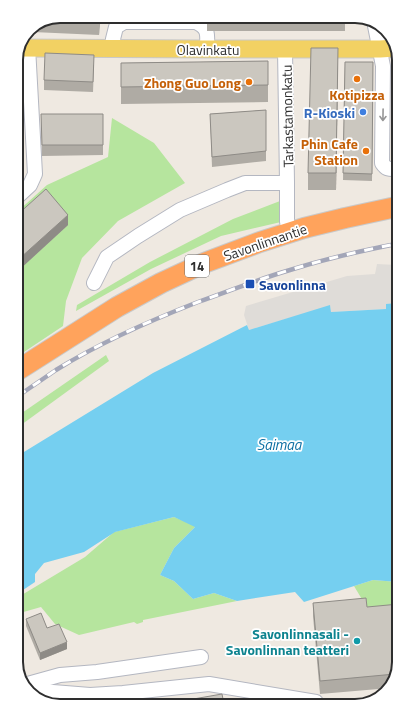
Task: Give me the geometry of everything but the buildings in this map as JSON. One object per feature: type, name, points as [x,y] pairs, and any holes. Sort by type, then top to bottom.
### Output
[{"type":"highway","name":"Savonlinnantie","points":[[23,367],[117,307],[161,283],[204,263],[260,242],[304,228],[392,208]]},
{"type":"main road","name":"Olavinkatu","points":[[26,47],[207,49],[387,48]]},
{"type":"street","points":[[112,48],[116,27],[122,23]]},
{"type":"street","points":[[198,23],[206,30],[207,49]]},
{"type":"street","points":[[380,33],[387,48],[383,66],[382,163],[388,170],[392,170]]},
{"type":"street","name":"Tarkastamonkatu","points":[[285,49],[287,222]]},
{"type":"street","points":[[23,191],[30,185],[35,174],[24,54]]},
{"type":"street","points":[[94,283],[107,257],[180,210],[245,183],[287,183]]},
{"type":"street","points":[[29,683],[60,675],[97,672],[201,657]]},
{"type":"street","points":[[37,691],[90,695],[209,684],[288,699]]},
{"type":"green space","points":[[112,118],[154,143],[185,183],[118,221],[82,258],[66,301],[63,326],[23,353],[23,207],[47,185],[108,157]]},
{"type":"green space","points":[[280,201],[281,222],[221,236],[151,269],[76,311],[77,305],[150,262],[233,219]]},
{"type":"green space","points":[[106,355],[109,361],[23,424],[23,412]]},
{"type":"green space","points":[[174,517],[196,526],[174,548],[160,575],[174,581],[193,599],[214,593],[237,601],[143,620],[143,622],[137,624],[134,622],[79,635],[55,624],[41,607],[23,612],[23,594],[85,557],[114,532]]},
{"type":"green space","points":[[373,580],[392,582],[392,610],[377,611],[366,606],[354,586]]},
{"type":"shaded area","points":[[377,264],[392,265],[392,303],[387,304],[387,309],[331,312],[330,306],[249,330],[244,315],[246,306],[347,276],[375,274]]},
{"type":"water","name":"Saimaa","points":[[392,303],[392,582],[373,580],[304,602],[295,592],[237,601],[214,593],[193,599],[174,581],[160,575],[174,548],[195,527],[174,517],[115,532],[84,552],[44,563],[35,574],[35,582],[23,590],[23,453],[153,373],[247,325],[249,330],[330,305],[331,312],[386,309],[386,304]]},
{"type":"railway","points":[[23,393],[56,370],[90,350],[143,324],[180,309],[255,281],[303,266],[369,249],[392,245]]},
{"type":"place","name":"Kotipizza","points":[[357,79]]},
{"type":"place","name":"Zhong Guo Long","points":[[249,82]]},
{"type":"place","name":"R-Kioski","points":[[363,112]]},
{"type":"place","name":"Phin Cafe Station","points":[[366,151]]},
{"type":"place","name":"Savonlinna","points":[[250,284]]},
{"type":"place","name":"Savonlinnasali - Savonlinnan teatteri","points":[[357,641]]}]
